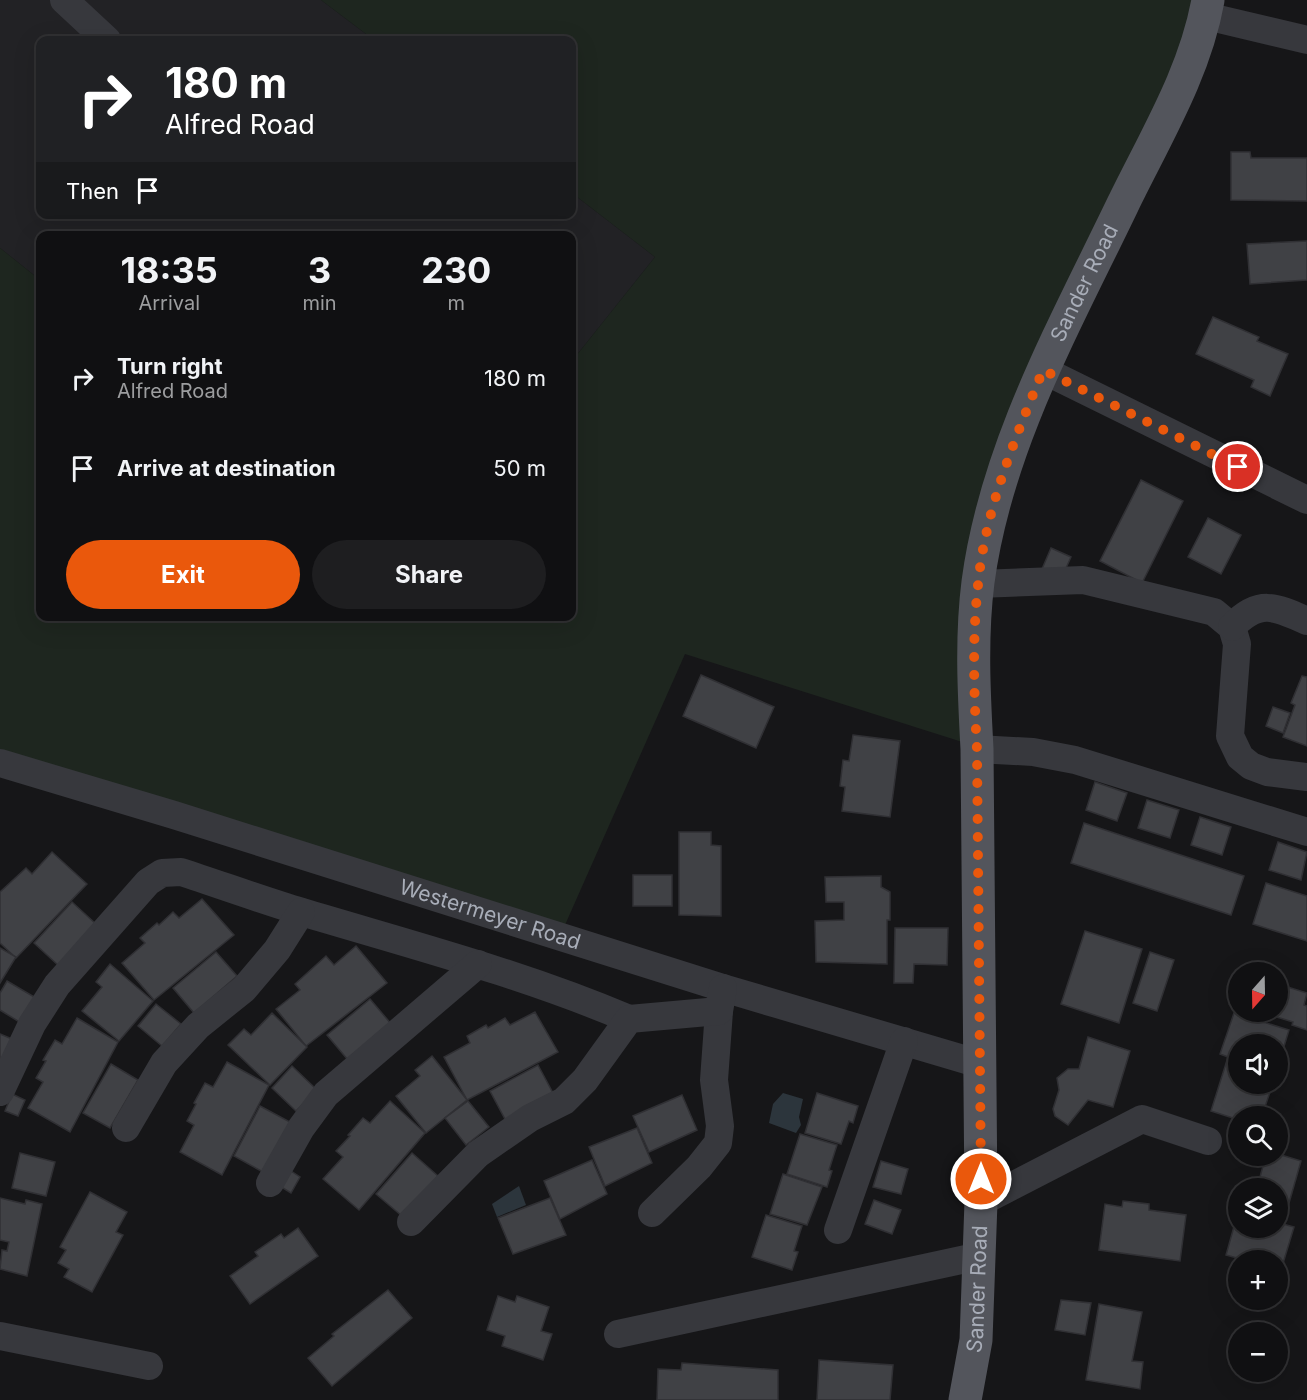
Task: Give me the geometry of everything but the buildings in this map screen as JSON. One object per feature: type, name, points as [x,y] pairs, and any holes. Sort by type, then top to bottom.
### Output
[{"type":"main road","name":"Sander Road","points":[[964,1400],[976,1340],[980,1256],[977,750],[973,686],[978,584],[987,530],[1012,445],[1043,370],[1191,67],[1207,8]]},
{"type":"street","points":[[64,0],[103,36]]},
{"type":"street","points":[[1207,8],[1307,40]]},
{"type":"street","points":[[1043,370],[1307,500]]},
{"type":"street","points":[[978,584],[1083,580],[1214,612],[1232,627],[1237,644],[1230,736],[1240,757],[1251,766],[1267,772],[1307,777]]},
{"type":"street","points":[[1232,627],[1254,608],[1266,608],[1307,621]]},
{"type":"street","points":[[977,750],[1034,752],[1075,760],[1307,832]]},
{"type":"street","name":"Westermeyer Road","points":[[0,763],[185,818],[721,1000],[904,1041],[980,1064]]},
{"type":"street","points":[[0,1092],[32,1024],[57,985],[138,893],[162,873],[181,872],[301,912],[569,994],[629,1019],[721,1000],[714,1080],[720,1126],[718,1143],[699,1167],[652,1213]]},
{"type":"street","points":[[126,1128],[164,1062],[198,1026],[244,989],[277,950],[301,912]]},
{"type":"street","points":[[270,1183],[300,1128],[327,1094],[477,964]]},
{"type":"street","points":[[411,1222],[478,1154],[530,1118],[564,1101],[585,1080],[629,1019]]},
{"type":"street","points":[[838,1230],[904,1041]]},
{"type":"street","points":[[981,1202],[1142,1119],[1172,1127],[1208,1142]]},
{"type":"street","points":[[618,1334],[980,1256]]},
{"type":"street","points":[[0,1336],[149,1366]]},
{"type":"shaded area","points":[[0,0],[321,0],[369,36],[36,36],[36,219],[576,219],[576,196],[655,257],[576,356],[576,231],[36,231],[36,277],[0,248]]},
{"type":"shaded area","points":[[321,0],[1210,0],[990,530],[978,747],[685,654],[561,934],[0,763],[0,248],[36,277],[36,621],[576,621],[576,356],[655,257],[576,196],[576,36],[369,36]]},
{"type":"shaded area","points":[[783,1093],[803,1099],[799,1117],[801,1125],[796,1133],[769,1123],[773,1104]]},
{"type":"shaded area","points":[[519,1186],[526,1205],[497,1217],[492,1204]]},
{"type":"route","points":[[981,1179],[977,750],[973,686],[978,584],[987,530],[1012,445],[1043,370],[1238,467]]}]
